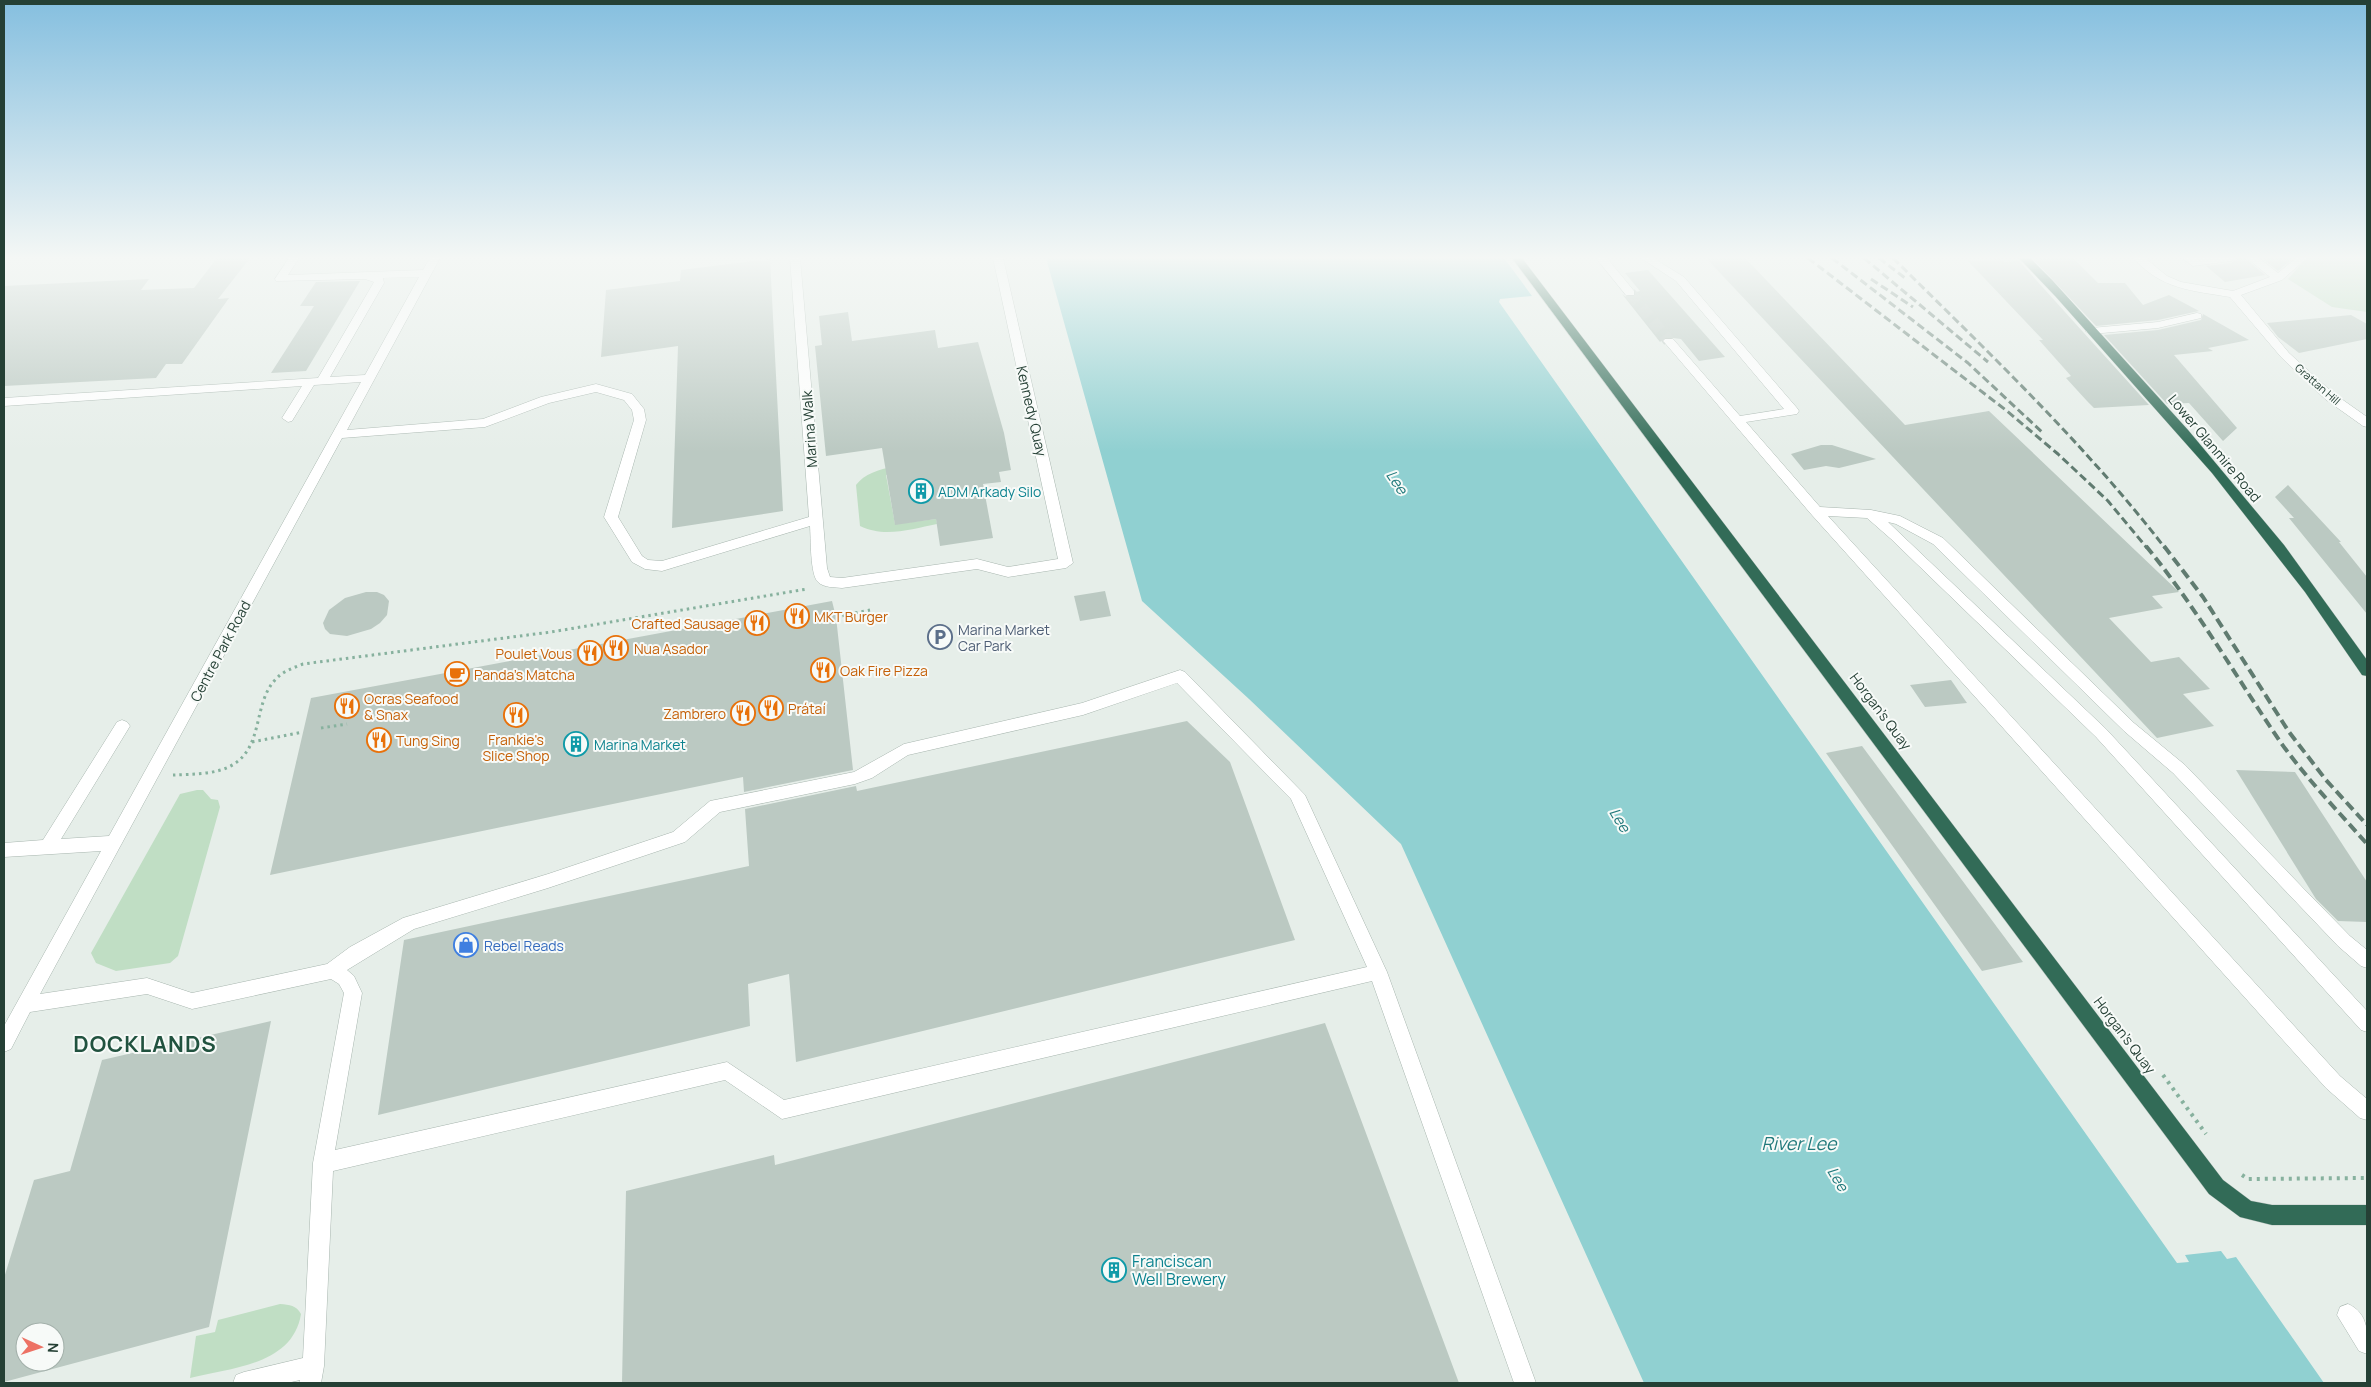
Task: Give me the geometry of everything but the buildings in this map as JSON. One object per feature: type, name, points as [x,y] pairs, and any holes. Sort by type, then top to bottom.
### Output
[{"type":"highway","name":"Horgan's Quay","points":[[1566,323],[2216,1186],[2247,1210],[2272,1215],[2367,1215]]},
{"type":"highway","name":"Lower Glanmire Road","points":[[2084,323],[2176,423],[2272,538],[2343,634],[2367,671]]},
{"type":"street","points":[[288,418],[316,381],[354,323]]},
{"type":"street","name":"Centre Park Road","points":[[4,1043],[400,323]]},
{"type":"street","name":"Marina Walk","points":[[800,323],[822,578],[826,581],[842,583]]},
{"type":"street","name":"Kennedy Quay","points":[[842,583],[977,564],[1008,572],[1066,563],[1012,323]]},
{"type":"street","points":[[1718,323],[1793,410],[1736,420]]},
{"type":"street","points":[[2091,331],[2168,323]]},
{"type":"street","name":"Grattan Hill","points":[[2258,323],[2285,355],[2329,396],[2367,423]]},
{"type":"street","points":[[1669,341],[1816,511],[2333,1082],[2367,1111]]},
{"type":"street","points":[[4,402],[369,378]]},
{"type":"street","points":[[337,435],[485,423],[531,404],[567,393],[603,389],[628,397],[638,409],[640,420],[611,517],[637,559],[644,564],[662,566],[816,520]]},
{"type":"street","points":[[1816,511],[1870,514],[1900,520],[1938,541],[2129,727],[2179,769],[2310,907],[2344,941],[2367,960]]},
{"type":"street","points":[[1870,514],[2101,732],[2367,1024]]},
{"type":"street","points":[[25,1006],[147,986],[157,987],[181,1000],[192,1001],[331,971],[356,953],[409,923],[548,881],[679,837],[690,832],[700,819],[716,806],[854,778],[866,774],[904,750],[1083,709],[1180,676],[1297,795],[1378,972],[1525,1383]]},
{"type":"street","points":[[48,846],[122,726]]},
{"type":"street","points":[[4,850],[114,843]]},
{"type":"street","points":[[244,1383],[311,1374],[323,1163],[353,993],[350,982],[342,975],[331,971]]},
{"type":"street","points":[[323,1163],[727,1071],[782,1110],[1378,972]]},
{"type":"street","points":[[2348,1315],[2367,1343]]},
{"type":"path","points":[[151,777],[224,769],[244,756],[252,742],[270,685],[287,670],[303,664],[551,632],[842,583]]},
{"type":"path","points":[[836,617],[870,610]]},
{"type":"path","points":[[321,728],[347,724]]},
{"type":"path","points":[[252,742],[303,732]]},
{"type":"path","points":[[2235,1171],[2248,1179],[2367,1178]]},
{"type":"green space","points":[[939,462],[886,475],[895,524],[936,519],[937,524],[888,532],[869,530],[860,526],[856,485],[863,478],[883,469]]},
{"type":"green space","points":[[203,790],[211,799],[218,800],[220,807],[178,956],[170,963],[116,971],[96,963],[91,953],[180,794]]},
{"type":"green space","points":[[280,1304],[295,1307],[301,1314],[296,1331],[286,1344],[273,1354],[258,1361],[241,1367],[190,1378],[196,1336],[215,1332],[218,1320]]},
{"type":"water","name":"River Lee","points":[[1064,323],[1514,323],[2177,1263],[2189,1262],[2185,1255],[2221,1251],[2227,1259],[2236,1257],[2324,1383],[1644,1383],[1401,844],[1249,699],[1142,601]]},
{"type":"tunnel","points":[[1654,323],[1669,341]]},
{"type":"railway","points":[[1892,323],[2007,411],[2058,454],[2108,501],[2147,548]]},
{"type":"railway","points":[[1916,323],[1968,363],[2043,433]]},
{"type":"railway","points":[[1941,323],[1988,362]]},
{"type":"railway","points":[[1958,323],[2034,398],[2102,471],[2165,548]]},
{"type":"railway","points":[[2146,546],[2182,593],[2289,754],[2367,844]]},
{"type":"railway","points":[[2164,546],[2203,597],[2289,732],[2326,780],[2367,825]]},
{"type":"place","name":"ADM Arkady Silo","points":[[921,491]]},
{"type":"place","name":"MKT Burger","points":[[797,616]]},
{"type":"place","name":"Crafted Sausage","points":[[757,623]]},
{"type":"place","name":"Marina Market Car Park","points":[[940,637]]},
{"type":"place","name":"Nua Asador","points":[[616,648]]},
{"type":"place","name":"Poulet Vous","points":[[590,653]]},
{"type":"place","name":"Oak Fire Pizza","points":[[823,670]]},
{"type":"place","name":"Panda's Matcha","points":[[457,674]]},
{"type":"place","name":"Ocras Seafood & Snax","points":[[347,706]]},
{"type":"place","name":"Prátaí","points":[[771,708]]},
{"type":"place","name":"Zambrero","points":[[743,713]]},
{"type":"place","name":"Frankie's Slice Shop","points":[[516,715]]},
{"type":"place","name":"Tung Sing","points":[[379,740]]},
{"type":"place","name":"Marina Market","points":[[576,744]]},
{"type":"place","name":"Rebel Reads","points":[[466,945]]},
{"type":"place","name":"Franciscan Well Brewery","points":[[1114,1270]]},
{"type":"district","name":"DOCKLANDS","points":[[145,1044]]},
{"type":"water label","name":"Lee","points":[[1397,482]]},
{"type":"water label","name":"Lee","points":[[1620,820]]},
{"type":"water label","name":"Lee","points":[[1838,1179]]}]
